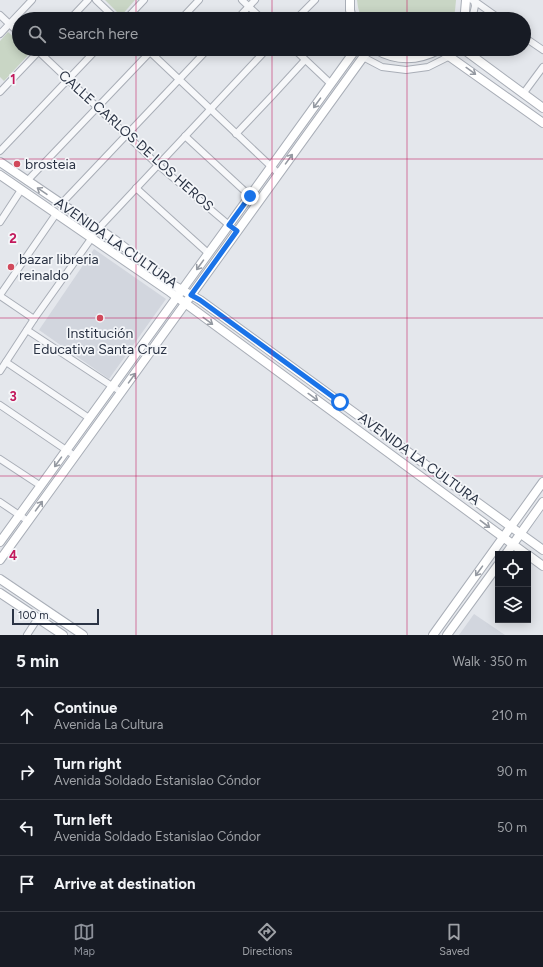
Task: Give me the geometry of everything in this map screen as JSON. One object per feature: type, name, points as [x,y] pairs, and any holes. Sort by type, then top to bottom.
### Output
[{"type":"street","points":[[20,12],[32,0]]},
{"type":"street","points":[[77,12],[88,0]]},
{"type":"street","points":[[96,0],[109,12]]},
{"type":"street","points":[[133,12],[144,0]]},
{"type":"street","points":[[188,12],[199,0]]},
{"type":"street","points":[[242,0],[255,12]]},
{"type":"street","points":[[243,12],[255,0]]},
{"type":"street","points":[[303,12],[315,0]]},
{"type":"street","points":[[350,0],[350,12]]},
{"type":"street","points":[[465,12],[470,0]]},
{"type":"street","points":[[470,0],[474,6],[473,12]]},
{"type":"street","points":[[470,0],[489,12]]},
{"type":"street","points":[[0,15],[12,27]]},
{"type":"street","points":[[0,34],[12,21]]},
{"type":"street","points":[[531,42],[543,50]]},
{"type":"street","points":[[0,92],[33,56]]},
{"type":"street","name":"CALLE CARLOS DE LOS HEROS","points":[[45,56],[158,165],[237,231]]},
{"type":"street","points":[[0,151],[90,56]]},
{"type":"street","points":[[27,181],[144,56]]},
{"type":"street","points":[[156,56],[179,80],[279,174]]},
{"type":"street","points":[[61,204],[201,56]]},
{"type":"street","points":[[0,371],[34,319],[98,229],[260,56]]},
{"type":"street","points":[[301,56],[330,84]]},
{"type":"street","points":[[1,538],[20,515],[351,56]]},
{"type":"street","points":[[390,56],[409,59],[425,56]]},
{"type":"street","points":[[0,560],[363,57],[382,68],[412,70],[428,67],[450,56],[543,123]]},
{"type":"street","points":[[472,56],[543,108]]},
{"type":"street","points":[[409,59],[412,70]]},
{"type":"street","points":[[236,134],[305,60]]},
{"type":"street","points":[[523,94],[543,67]]},
{"type":"street","points":[[185,136],[250,196]]},
{"type":"street","name":"AVENIDA LA CULTURA","points":[[0,162],[98,229],[173,285],[200,300],[543,550]]},
{"type":"street","name":"AVENIDA LA CULTURA","points":[[0,175],[177,297],[522,551]]},
{"type":"street","points":[[136,188],[208,253]]},
{"type":"street","points":[[0,222],[22,190]]},
{"type":"street","points":[[34,319],[0,296],[56,214]]},
{"type":"street","points":[[27,330],[121,392]]},
{"type":"street","points":[[6,362],[89,418]]},
{"type":"street","points":[[0,405],[75,456]]},
{"type":"street","points":[[345,421],[353,411]]},
{"type":"street","points":[[0,459],[41,486]]},
{"type":"street","points":[[433,635],[543,482]]},
{"type":"street","points":[[0,502],[28,521]]},
{"type":"street","points":[[508,551],[543,502]]},
{"type":"street","name":"AVENIDA LA CULTURA","points":[[531,558],[543,566]]},
{"type":"street","points":[[447,635],[495,569]]},
{"type":"street","points":[[0,579],[84,635]]},
{"type":"street","points":[[0,593],[63,635]]},
{"type":"street","points":[[27,635],[38,618]]},
{"type":"shaded area","name":"Institución Educativa Santa Cruz","points":[[94,249],[166,299],[109,379],[39,330]]},
{"type":"shaded area","points":[[474,614],[505,635],[459,635]]},
{"type":"green space","points":[[105,0],[135,0],[124,12],[117,12]]},
{"type":"green space","points":[[357,0],[456,0],[455,12],[359,12]]},
{"type":"green space","points":[[8,32],[12,36],[12,56],[27,56],[4,81],[0,77],[0,41]]},
{"type":"place","name":"brosteia","points":[[17,164]]},
{"type":"place","name":"bazar libreria reinaldo","points":[[11,267]]},
{"type":"place","name":"Institución Educativa Santa Cruz","points":[[100,318]]},
{"type":"route","points":[[250,196],[229,225],[237,231],[191,295],[340,402]]}]
